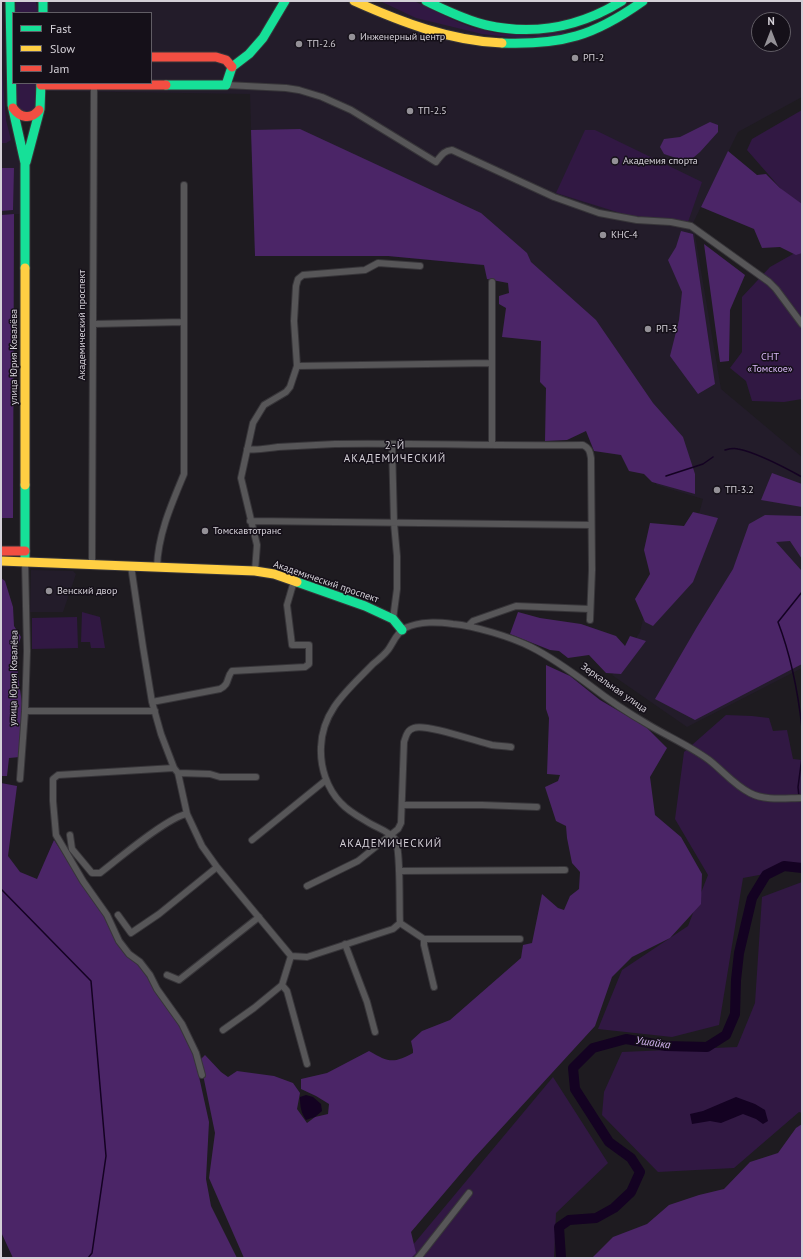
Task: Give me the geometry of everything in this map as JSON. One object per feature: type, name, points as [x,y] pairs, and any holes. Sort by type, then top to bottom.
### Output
[{"type":"street","name":"улица Юрия Ковалёва","points":[[10,1],[12,105],[25,163],[25,551]]},
{"type":"street","points":[[43,1],[43,12]]},
{"type":"street","points":[[226,85],[232,67],[249,54],[263,38],[285,1]]},
{"type":"street","points":[[354,1],[414,26],[456,36],[492,42],[526,44],[547,42],[585,34],[603,27],[643,1]]},
{"type":"street","points":[[426,1],[484,25],[508,29],[531,30],[566,26],[598,15],[622,1]]},
{"type":"street","points":[[598,15],[603,27]]},
{"type":"street","points":[[566,26],[569,38]]},
{"type":"street","points":[[152,57],[216,57],[226,60],[232,67]]},
{"type":"street","name":"улица Юрия Ковалёва","points":[[25,163],[40,109],[41,84]]},
{"type":"street","points":[[41,84],[226,85],[286,88],[311,94],[351,110],[436,162],[442,153],[452,150],[554,197],[599,213],[637,220],[671,222],[691,226],[769,282],[802,324]]},
{"type":"street","name":"Академический проспект","points":[[92,564],[94,85]]},
{"type":"street","points":[[12,105],[13,109],[19,116],[27,118],[35,115],[40,109]]},
{"type":"street","points":[[157,567],[157,558],[167,516],[184,474],[184,185]]},
{"type":"street","points":[[255,571],[257,545],[250,521],[241,478],[253,423],[260,409],[286,392],[290,387],[298,366],[294,322],[298,279],[303,275],[366,270],[378,263],[420,266]]},
{"type":"street","points":[[492,282],[492,444]]},
{"type":"street","points":[[93,324],[184,322]]},
{"type":"street","points":[[298,366],[491,364]]},
{"type":"street","points":[[247,449],[252,450],[335,444],[583,445],[589,449],[591,458],[590,620]]},
{"type":"street","points":[[392,444],[394,523],[397,556],[397,589],[393,619]]},
{"type":"street","points":[[250,521],[591,525]]},
{"type":"street","points":[[1,551],[25,551],[25,561]]},
{"type":"street","name":"Академический проспект","points":[[1,561],[255,571],[274,574],[365,606],[393,619],[402,630]]},
{"type":"street","name":"улица Юрия Ковалёва","points":[[20,780],[25,711],[27,651],[25,561]]},
{"type":"street","points":[[131,566],[152,702],[161,734],[176,770],[187,814],[202,846],[217,867],[291,956],[307,957],[393,929],[400,924]]},
{"type":"street","points":[[152,702],[220,689],[225,687],[228,683],[228,676],[232,671],[305,667],[309,664],[308,645],[292,646],[287,606],[294,581]]},
{"type":"street","points":[[468,626],[473,621],[516,606],[590,609]]},
{"type":"street","name":"Зеркальная улица","points":[[402,630],[415,624],[439,622],[468,626],[530,646],[571,670],[593,688],[650,726],[711,761],[750,793],[763,797],[802,798]]},
{"type":"street","points":[[400,924],[399,871],[396,841],[392,835],[346,808],[333,793],[326,780],[321,764],[320,750],[321,738],[329,714],[360,678],[387,651],[402,630]]},
{"type":"street","points":[[25,711],[155,711]]},
{"type":"street","points":[[306,886],[358,861],[398,829],[401,823],[404,742],[406,734],[412,728],[419,727],[492,745],[511,747]]},
{"type":"street","points":[[202,1075],[196,1053],[182,1024],[150,975],[140,962],[130,954],[119,941],[107,915],[83,881],[56,835],[53,780],[58,775],[176,770],[210,774],[220,777],[256,777]]},
{"type":"street","points":[[252,840],[326,780]]},
{"type":"street","points":[[402,805],[537,807]]},
{"type":"street","points":[[70,835],[72,849],[92,873],[96,874],[100,873],[134,846],[176,817],[187,814]]},
{"type":"street","points":[[118,915],[131,933],[159,914],[217,867]]},
{"type":"street","points":[[399,871],[565,870]]},
{"type":"street","points":[[167,975],[179,980],[259,917]]},
{"type":"street","points":[[400,924],[424,939],[520,939]]},
{"type":"street","points":[[424,939],[424,945],[434,987]]},
{"type":"street","points":[[345,944],[366,1002],[374,1032]]},
{"type":"street","points":[[223,1030],[254,1008],[282,985],[291,956]]},
{"type":"street","points":[[282,985],[287,991],[307,1064]]},
{"type":"street","points":[[418,1258],[469,1193]]},
{"type":"shaded area","points":[[1,1],[3,1],[4,4],[5,55],[19,156],[20,214],[1,215]]},
{"type":"shaded area","points":[[49,1],[802,1],[802,97],[738,132],[693,223],[721,389],[802,457],[802,668],[687,727],[612,675],[640,632],[657,558],[687,558],[703,499],[657,485],[519,269],[388,256],[255,256],[250,94],[48,91],[48,84],[152,84],[152,12],[49,12]]},
{"type":"shaded area","points":[[710,122],[718,125],[718,132],[700,152],[688,162],[664,154],[660,147],[664,139],[680,137]]},
{"type":"shaded area","points":[[300,129],[481,213],[527,253],[531,262],[596,320],[653,403],[683,437],[695,474],[695,494],[652,482],[644,474],[629,471],[621,455],[594,451],[586,431],[567,440],[545,441],[546,388],[540,382],[541,341],[502,337],[506,308],[499,304],[499,296],[509,293],[508,283],[487,279],[484,265],[388,256],[255,256],[251,130]]},
{"type":"shaded area","points":[[728,151],[757,175],[766,174],[780,188],[802,204],[802,253],[796,255],[780,247],[762,248],[754,229],[701,207]]},
{"type":"shaded area","points":[[1,168],[14,168],[13,210],[1,211]]},
{"type":"shaded area","points":[[14,214],[13,518],[1,518],[1,215]]},
{"type":"shaded area","points":[[681,231],[693,234],[715,384],[698,394],[670,356],[679,320],[682,292],[668,260],[676,247]]},
{"type":"shaded area","points":[[704,244],[745,275],[730,310],[729,361],[720,362]]},
{"type":"shaded area","points":[[772,473],[802,484],[802,507],[761,500]]},
{"type":"shaded area","points":[[693,512],[718,518],[693,582],[653,626],[645,622],[635,599],[650,574],[644,550],[650,523],[684,526]]},
{"type":"shaded area","points":[[765,515],[802,516],[802,559],[790,541],[776,542],[801,570],[802,664],[695,720],[655,699],[733,569],[749,524]]},
{"type":"shaded area","points":[[31,570],[73,571],[76,574],[63,612],[30,612]]},
{"type":"shaded area","points":[[1,578],[5,581],[13,607],[14,626],[21,637],[18,646],[17,664],[22,702],[23,728],[20,757],[9,758],[7,776],[1,776]]},
{"type":"shaded area","points":[[518,612],[540,618],[581,624],[616,636],[625,646],[630,636],[646,641],[621,674],[606,673],[589,655],[568,658],[559,651],[550,650],[510,634]]},
{"type":"shaded area","points":[[546,665],[570,676],[600,700],[646,727],[667,748],[650,777],[655,815],[681,837],[702,874],[701,904],[670,938],[632,957],[612,977],[595,1026],[474,1158],[411,1232],[416,1253],[411,1258],[244,1258],[209,1178],[215,1133],[200,1060],[205,1055],[221,1072],[228,1077],[237,1071],[274,1076],[293,1083],[300,1093],[297,1109],[307,1123],[315,1117],[328,1114],[329,1104],[301,1089],[301,1079],[327,1073],[369,1051],[381,1058],[391,1060],[400,1059],[413,1053],[411,1041],[422,1031],[450,1020],[521,958],[523,945],[532,943],[542,894],[558,908],[564,910],[570,896],[579,889],[580,872],[572,863],[566,826],[556,821],[545,787],[558,781],[560,775],[547,774],[549,718],[546,709]]},
{"type":"shaded area","points":[[1,783],[17,786],[8,856],[20,872],[37,879],[54,840],[105,917],[117,941],[141,965],[188,1040],[196,1063],[209,1122],[206,1179],[211,1206],[237,1258],[13,1258],[1,1232]]},
{"type":"shaded area","points":[[306,1095],[313,1097],[321,1104],[322,1111],[315,1117],[306,1120],[301,1109],[300,1097]]},
{"type":"shaded area","points":[[736,1097],[755,1104],[765,1110],[768,1121],[763,1124],[756,1119],[743,1114],[721,1123],[710,1121],[692,1124],[690,1114],[703,1111]]},
{"type":"shaded area","points":[[802,1124],[802,1258],[592,1258],[613,1237],[647,1224],[669,1205],[699,1195],[724,1189],[750,1162],[778,1153],[796,1128]]},
{"type":"green space","points":[[16,1],[36,1],[38,12],[15,12]]},
{"type":"green space","points":[[380,1],[414,1],[458,22],[496,33],[532,36],[565,33],[564,35],[528,39],[482,34],[416,18]]},
{"type":"green space","points":[[1,69],[6,120],[11,140],[6,143],[1,143]]},
{"type":"green space","points":[[15,84],[38,84],[35,109],[30,113],[20,111],[16,106]]},
{"type":"green space","points":[[802,110],[802,213],[747,150],[752,139]]},
{"type":"green space","name":"Академия спорта","points":[[585,130],[595,130],[702,182],[688,222],[633,217],[556,193]]},
{"type":"green space","name":"СНТ «Томское»","points":[[802,249],[802,399],[784,402],[752,401],[746,381],[730,368],[742,352],[742,297],[770,267]]},
{"type":"green space","points":[[82,612],[100,617],[105,648],[91,648],[90,642],[81,642]]},
{"type":"green space","points":[[77,617],[78,648],[32,649],[32,618]]},
{"type":"green space","points":[[726,715],[769,718],[773,731],[787,730],[793,759],[802,760],[802,867],[743,878],[719,1025],[672,1037],[598,1029],[622,970],[688,926],[708,875],[675,819],[684,752]]},
{"type":"green space","points":[[802,882],[802,1113],[799,1112],[734,1168],[658,1172],[602,1115],[604,1092],[622,1052],[737,1047],[755,1003],[762,897]]},
{"type":"green space","points":[[553,1077],[608,1163],[556,1213],[554,1258],[402,1258]]},
{"type":"waterway","name":"АКАДЕМИЧЕСКИЙ","points":[[725,450],[736,449],[746,451],[762,457],[802,477]]},
{"type":"waterway","name":"АКАДЕМИЧЕСКИЙ","points":[[666,476],[703,464],[713,457]]},
{"type":"waterway","name":"АКАДЕМИЧЕСКИЙ","points":[[802,592],[778,622],[787,648],[793,674],[802,728]]},
{"type":"waterway","name":"АКАДЕМИЧЕСКИЙ","points":[[799,797],[798,787],[802,757]]},
{"type":"waterway","name":"Ушайка","points":[[561,1258],[559,1227],[569,1220],[596,1218],[614,1208],[631,1192],[640,1172],[631,1158],[609,1142],[575,1089],[573,1068],[593,1048],[626,1039],[666,1046],[707,1047],[726,1035],[735,1014],[736,980],[739,953],[752,898],[766,875],[784,866],[802,868]]},
{"type":"waterway","points":[[1,889],[91,981],[106,1156],[92,1253],[88,1258]]},
{"type":"traffic: fast","points":[[10,1],[12,105],[25,163],[25,268]]},
{"type":"traffic: fast","points":[[43,1],[43,12]]},
{"type":"traffic: fast","points":[[166,85],[226,85],[232,67],[249,54],[263,38],[285,1]]},
{"type":"traffic: fast","points":[[426,1],[478,23],[522,30],[557,27],[573,23],[606,10],[622,1]]},
{"type":"traffic: fast","points":[[502,43],[542,42],[577,36],[609,23],[643,1]]},
{"type":"traffic: fast","points":[[26,162],[40,109],[41,84]]},
{"type":"traffic: fast","points":[[25,485],[25,561]]},
{"type":"traffic: fast","points":[[297,582],[365,606],[393,619],[402,630]]},
{"type":"traffic: slow","points":[[354,1],[426,29],[464,39],[502,43]]},
{"type":"traffic: slow","points":[[25,268],[25,485]]},
{"type":"traffic: slow","points":[[1,561],[255,571],[274,574],[297,582]]},
{"type":"traffic: jam","points":[[152,57],[216,57],[226,60],[232,67]]},
{"type":"traffic: jam","points":[[41,85],[166,85]]},
{"type":"traffic: jam","points":[[13,108],[22,116],[33,115],[39,110]]},
{"type":"traffic: jam","points":[[1,551],[25,551]]},
{"type":"place","name":"Инженерный центр","points":[[352,37]]},
{"type":"place","name":"ТП-2.6","points":[[299,44]]},
{"type":"place","name":"РП-2","points":[[575,58]]},
{"type":"place","name":"ТП-2.5","points":[[410,111]]},
{"type":"place","name":"Академия спорта","points":[[615,161]]},
{"type":"place","name":"КНС-4","points":[[603,235]]},
{"type":"place","name":"РП-3","points":[[648,329]]},
{"type":"place","name":"ТП-3.2","points":[[717,490]]},
{"type":"place","name":"Томскавтотранс","points":[[205,531]]},
{"type":"place","name":"Венский двор","points":[[49,591]]},
{"type":"district","name":"2-Й АКАДЕМИЧЕСКИЙ","points":[[395,452]]},
{"type":"district","name":"АКАДЕМИЧЕСКИЙ","points":[[391,844]]}]
